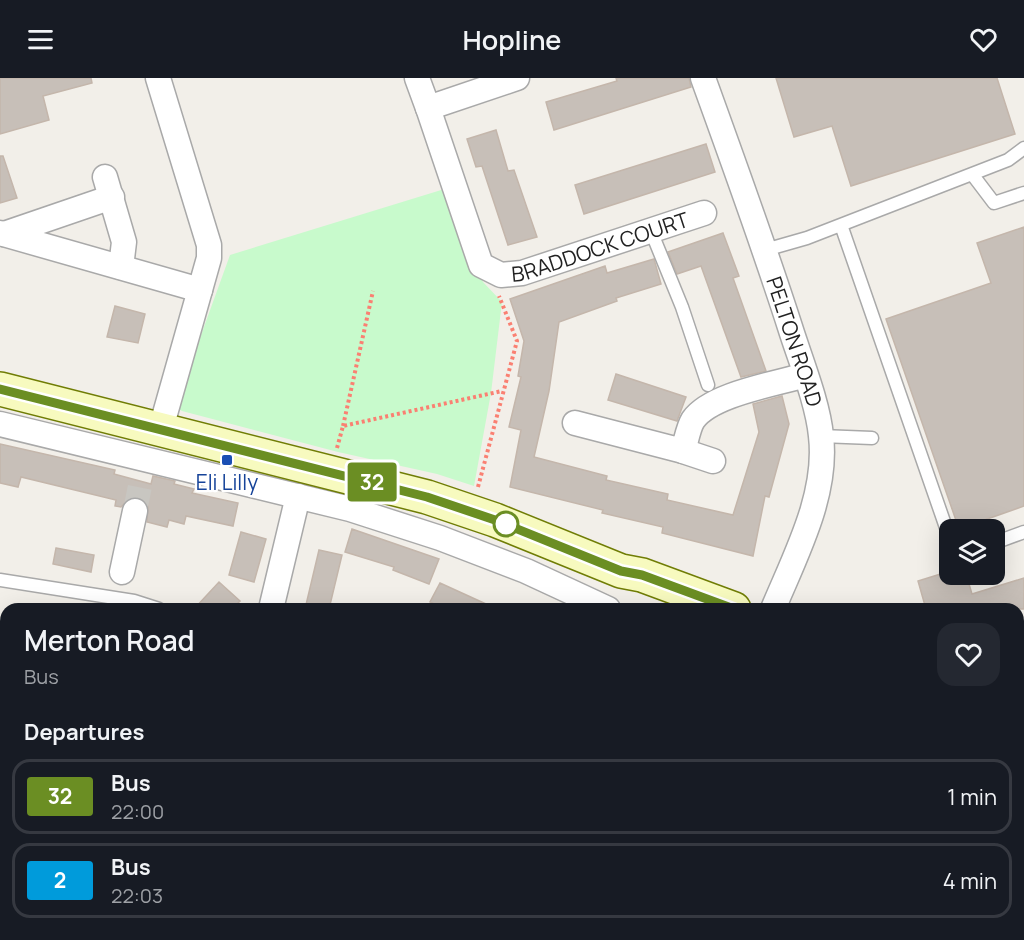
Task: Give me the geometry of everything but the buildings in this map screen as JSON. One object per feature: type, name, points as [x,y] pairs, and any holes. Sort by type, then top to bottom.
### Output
[{"type":"street","points":[[158,78],[209,245],[209,258],[161,428]]},
{"type":"street","name":"BRADDOCK COURT","points":[[417,78],[481,265],[501,275],[522,273],[704,213]]},
{"type":"street","points":[[428,108],[517,78]]},
{"type":"street","name":"PELTON ROAD","points":[[703,78],[765,250],[805,375],[821,436],[818,487],[810,517],[775,603]]},
{"type":"street","points":[[2,234],[109,187],[124,242],[121,267]]},
{"type":"street","points":[[2,234],[200,290]]},
{"type":"street","points":[[683,451],[692,421],[705,408],[725,398],[805,375]]},
{"type":"street","points":[[0,389],[427,497],[539,537],[621,571],[642,575],[718,603]]},
{"type":"street","points":[[575,423],[713,461]]},
{"type":"street","points":[[0,424],[144,471],[298,496],[440,538],[526,571],[595,603]]},
{"type":"street","points":[[272,603],[298,496]]},
{"type":"street","points":[[125,572],[135,511]]},
{"type":"street","points":[[526,571],[539,537]]},
{"type":"street","points":[[621,571],[637,586],[672,603]]},
{"type":"lane","points":[[765,250],[841,225],[1008,160],[1024,148]]},
{"type":"lane","points":[[972,174],[994,203],[1024,193]]},
{"type":"lane","points":[[841,225],[943,519]]},
{"type":"lane","points":[[651,231],[682,307],[708,385]]},
{"type":"lane","points":[[821,436],[872,438]]},
{"type":"lane","points":[[1005,539],[1024,532]]},
{"type":"lane","points":[[0,580],[137,603]]},
{"type":"path","points":[[476,496],[517,341],[486,267]]},
{"type":"path","points":[[334,458],[344,426],[373,291]]},
{"type":"path","points":[[344,426],[502,391]]},
{"type":"green space","points":[[451,187],[483,282],[502,302],[491,393],[474,486],[437,474],[338,452],[182,411],[175,407],[230,255]]},
{"type":"tunnel","points":[[135,511],[141,481]]},
{"type":"bus line","name":"32","points":[[0,389],[243,448],[427,497],[495,520],[621,571],[642,575],[718,603]]},
{"type":"place","name":"Eli Lilly","points":[[227,460]]}]
